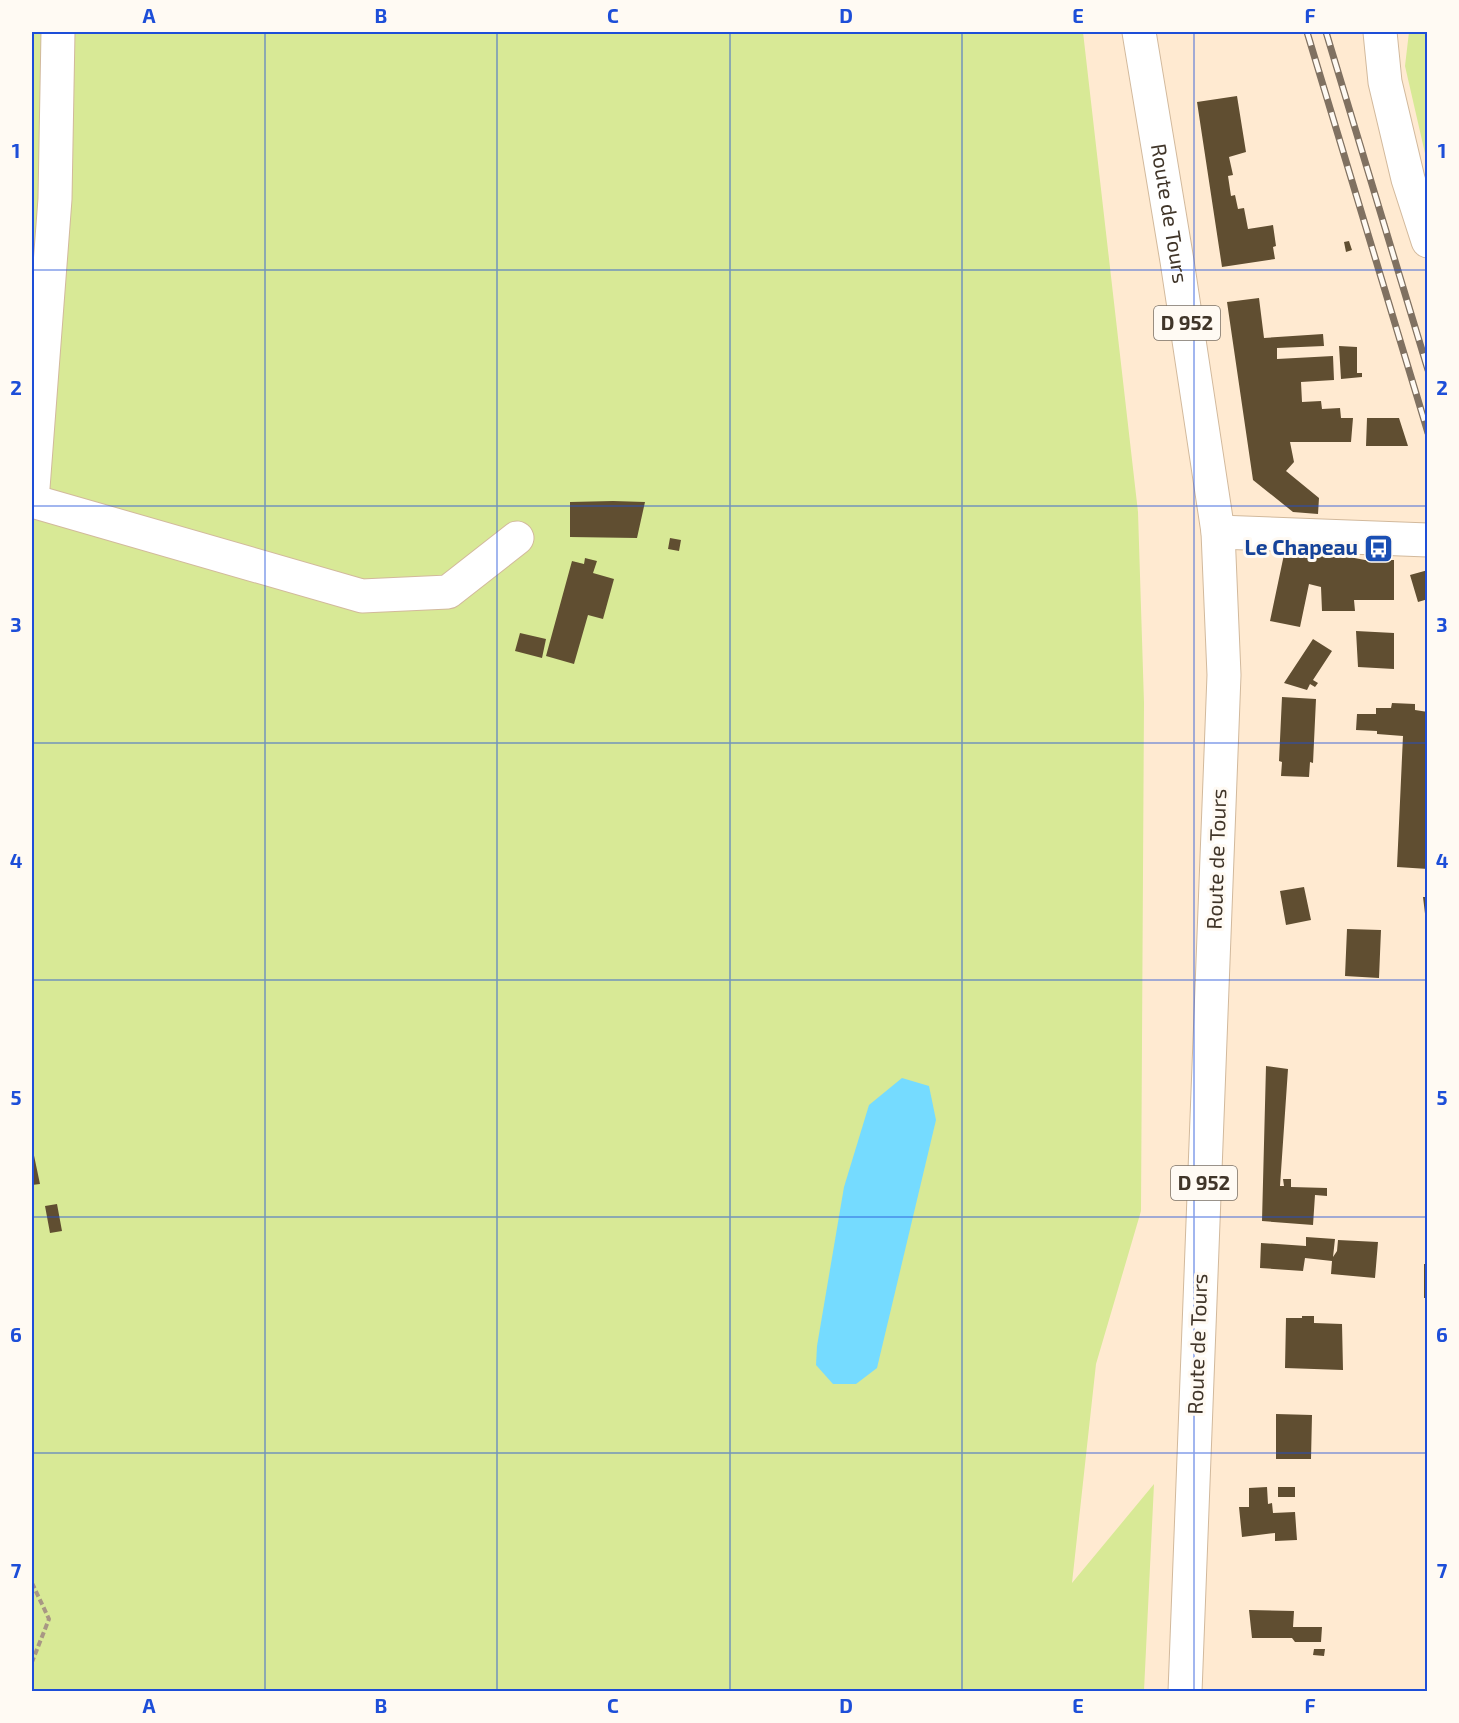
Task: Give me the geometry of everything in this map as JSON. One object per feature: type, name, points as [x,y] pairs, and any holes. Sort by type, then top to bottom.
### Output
[{"type":"main road","points":[[58,32],[55,199],[32,501],[362,596],[448,592],[517,538]]},
{"type":"main road","name":"Route de Tours","points":[[1139,32],[1218,532],[1224,675],[1185,1692]]},
{"type":"main road","points":[[1380,32],[1385,82],[1408,179],[1428,241]]},
{"type":"main road","points":[[1218,532],[1428,540]]},
{"type":"path","points":[[32,1583],[49,1619],[32,1662]]},
{"type":"green space","points":[[32,32],[1083,32],[1138,512],[1144,703],[1141,1211],[1096,1364],[1072,1583],[1154,1484],[1144,1691],[32,1692]]},
{"type":"green space","points":[[1409,32],[1427,32],[1427,162],[1405,66]]},
{"type":"water","points":[[902,1078],[929,1086],[936,1120],[877,1368],[856,1384],[833,1384],[816,1365],[817,1346],[844,1187],[869,1105]]},
{"type":"building","points":[[1237,96],[1246,152],[1229,157],[1233,175],[1228,176],[1231,196],[1235,195],[1238,209],[1244,208],[1248,229],[1273,225],[1275,259],[1222,267],[1197,102]]},
{"type":"building","points":[[1349,241],[1352,250],[1346,252],[1344,242]]},
{"type":"building","points":[[1259,298],[1264,338],[1323,334],[1324,346],[1277,348],[1277,359],[1333,356],[1334,380],[1301,382],[1302,402],[1321,401],[1322,409],[1340,408],[1341,418],[1353,418],[1351,442],[1290,442],[1294,462],[1286,471],[1319,498],[1318,514],[1293,512],[1253,480],[1227,302]]},
{"type":"building","points":[[1339,346],[1357,347],[1357,373],[1362,373],[1362,377],[1341,379]]},
{"type":"building","points":[[1367,418],[1399,418],[1408,446],[1366,446]]},
{"type":"building","points":[[570,502],[645,502],[637,538],[570,537]]},
{"type":"building","points":[[670,538],[681,540],[679,551],[668,549]]},
{"type":"building","points":[[1286,545],[1365,560],[1394,560],[1394,600],[1354,600],[1355,611],[1322,611],[1321,587],[1309,584],[1300,627],[1270,621]]},
{"type":"building","points":[[585,558],[597,561],[593,573],[614,579],[603,619],[588,615],[574,664],[546,656],[572,561],[584,564]]},
{"type":"building","points":[[1428,570],[1428,599],[1418,602],[1410,575]]},
{"type":"building","points":[[1356,631],[1394,633],[1394,669],[1358,667]]},
{"type":"building","points":[[520,633],[546,639],[542,658],[515,651]]},
{"type":"building","points":[[1313,639],[1332,651],[1313,680],[1318,683],[1315,687],[1310,684],[1307,690],[1284,683]]},
{"type":"building","points":[[1282,697],[1316,699],[1313,763],[1310,762],[1309,777],[1281,776],[1282,762],[1279,761]]},
{"type":"building","points":[[1392,703],[1415,704],[1415,710],[1428,712],[1428,869],[1397,867],[1403,736],[1356,730],[1357,714],[1376,714],[1376,708],[1391,708]]},
{"type":"building","points":[[1304,887],[1311,920],[1286,925],[1280,891]]},
{"type":"building","points":[[1423,897],[1428,897],[1428,922],[1426,922]]},
{"type":"building","points":[[1347,929],[1381,930],[1379,978],[1345,976]]},
{"type":"building","points":[[1266,1066],[1288,1069],[1280,1186],[1284,1186],[1283,1179],[1291,1179],[1291,1187],[1327,1188],[1327,1196],[1315,1195],[1313,1225],[1262,1221]]},
{"type":"building","points":[[32,1146],[40,1184],[32,1185]]},
{"type":"building","points":[[57,1204],[62,1231],[50,1233],[45,1206]]},
{"type":"building","points":[[1306,1237],[1335,1239],[1333,1257],[1337,1251],[1338,1240],[1378,1242],[1375,1278],[1331,1274],[1332,1261],[1305,1258],[1303,1271],[1260,1268],[1261,1243],[1306,1246]]},
{"type":"building","points":[[1424,1264],[1428,1264],[1428,1298],[1424,1298]]},
{"type":"building","points":[[1302,1316],[1314,1316],[1314,1323],[1342,1324],[1343,1370],[1285,1368],[1286,1318],[1302,1318]]},
{"type":"building","points":[[1276,1414],[1312,1415],[1311,1459],[1276,1459]]},
{"type":"building","points":[[1267,1487],[1268,1504],[1272,1503],[1273,1513],[1295,1512],[1297,1540],[1275,1541],[1275,1533],[1242,1537],[1239,1507],[1249,1507],[1249,1488]]},
{"type":"building","points":[[1278,1487],[1295,1487],[1295,1497],[1278,1497]]},
{"type":"building","points":[[1249,1610],[1294,1611],[1293,1627],[1322,1627],[1321,1642],[1295,1642],[1292,1638],[1252,1638]]},
{"type":"building","points":[[1314,1649],[1325,1649],[1324,1656],[1313,1655]]},
{"type":"railway","points":[[1307,32],[1428,433]]},
{"type":"railway","points":[[1326,32],[1428,370]]},
{"type":"place","name":"Le Chapeau","points":[[1379,548]]}]
